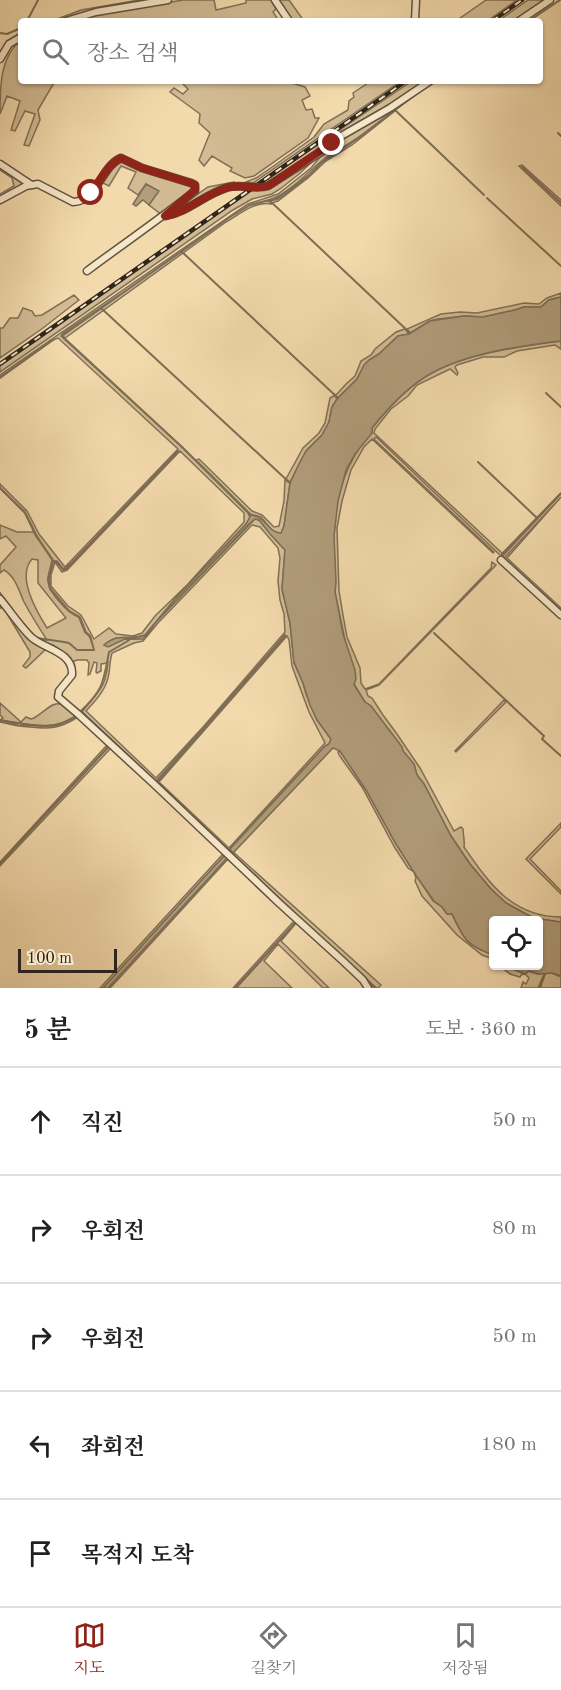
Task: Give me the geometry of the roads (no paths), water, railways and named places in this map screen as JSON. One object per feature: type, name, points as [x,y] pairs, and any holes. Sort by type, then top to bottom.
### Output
[{"type":"street","points":[[76,18],[96,12],[168,0]]},
{"type":"street","points":[[275,0],[287,18]]},
{"type":"street","points":[[416,0],[416,18]]},
{"type":"street","points":[[523,18],[550,0]]},
{"type":"street","points":[[0,59],[9,44],[18,39]]},
{"type":"street","points":[[165,216],[184,211],[226,187],[244,185],[261,188],[268,186],[343,135],[426,84]]},
{"type":"street","points":[[0,200],[30,184],[38,184],[73,202],[79,202],[86,199],[112,165],[121,158],[142,168],[195,185],[195,190],[165,216],[87,271]]},
{"type":"street","points":[[0,164],[30,184]]},
{"type":"street","points":[[501,560],[561,615]]},
{"type":"street","points":[[0,599],[29,636],[37,643],[58,652],[72,668],[72,675],[59,690],[58,697],[61,701],[156,786],[363,980],[368,988]]},
{"type":"waterway","points":[[29,18],[38,0]]},
{"type":"waterway","points":[[533,18],[560,0]]},
{"type":"waterway","points":[[0,33],[7,34],[18,29]]},
{"type":"waterway","points":[[251,515],[182,447],[62,336],[230,217],[250,205],[277,198],[309,175],[322,162],[415,95]]},
{"type":"waterway","points":[[395,110],[484,195]]},
{"type":"waterway","points":[[558,133],[561,136]]},
{"type":"waterway","points":[[522,167],[561,203]]},
{"type":"waterway","points":[[487,198],[561,266]]},
{"type":"waterway","points":[[269,200],[410,333]]},
{"type":"waterway","points":[[181,251],[338,398]]},
{"type":"waterway","points":[[101,308],[290,483]]},
{"type":"waterway","points":[[0,378],[53,340]]},
{"type":"waterway","points":[[546,393],[561,407]]},
{"type":"waterway","points":[[53,561],[63,569],[67,568],[178,451]]},
{"type":"waterway","points":[[478,462],[537,518]]},
{"type":"waterway","points":[[0,488],[25,513],[36,536],[53,560],[48,579],[50,589],[69,611],[79,617],[85,632],[90,636],[94,650],[77,650],[69,643],[37,638]]},
{"type":"waterway","points":[[502,554],[561,493]]},
{"type":"waterway","points":[[0,593],[6,602]]},
{"type":"waterway","points":[[11,609],[29,630]]},
{"type":"waterway","points":[[434,633],[544,736],[542,739],[561,756]]},
{"type":"waterway","points":[[175,800],[157,782],[285,635]]},
{"type":"waterway","points":[[80,712],[94,697],[101,685],[109,652],[130,639]]},
{"type":"waterway","points":[[81,711],[153,779]]},
{"type":"waterway","points":[[0,720],[49,726],[77,716]]},
{"type":"waterway","points":[[0,863],[108,747]]},
{"type":"waterway","points":[[240,862],[299,917]]},
{"type":"waterway","points":[[236,988],[296,922]]},
{"type":"waterway","points":[[540,988],[545,974]]},
{"type":"waterway","points":[[363,976],[376,988]]},
{"type":"railway","points":[[496,18],[522,0]]},
{"type":"railway","points":[[0,364],[402,84]]}]
